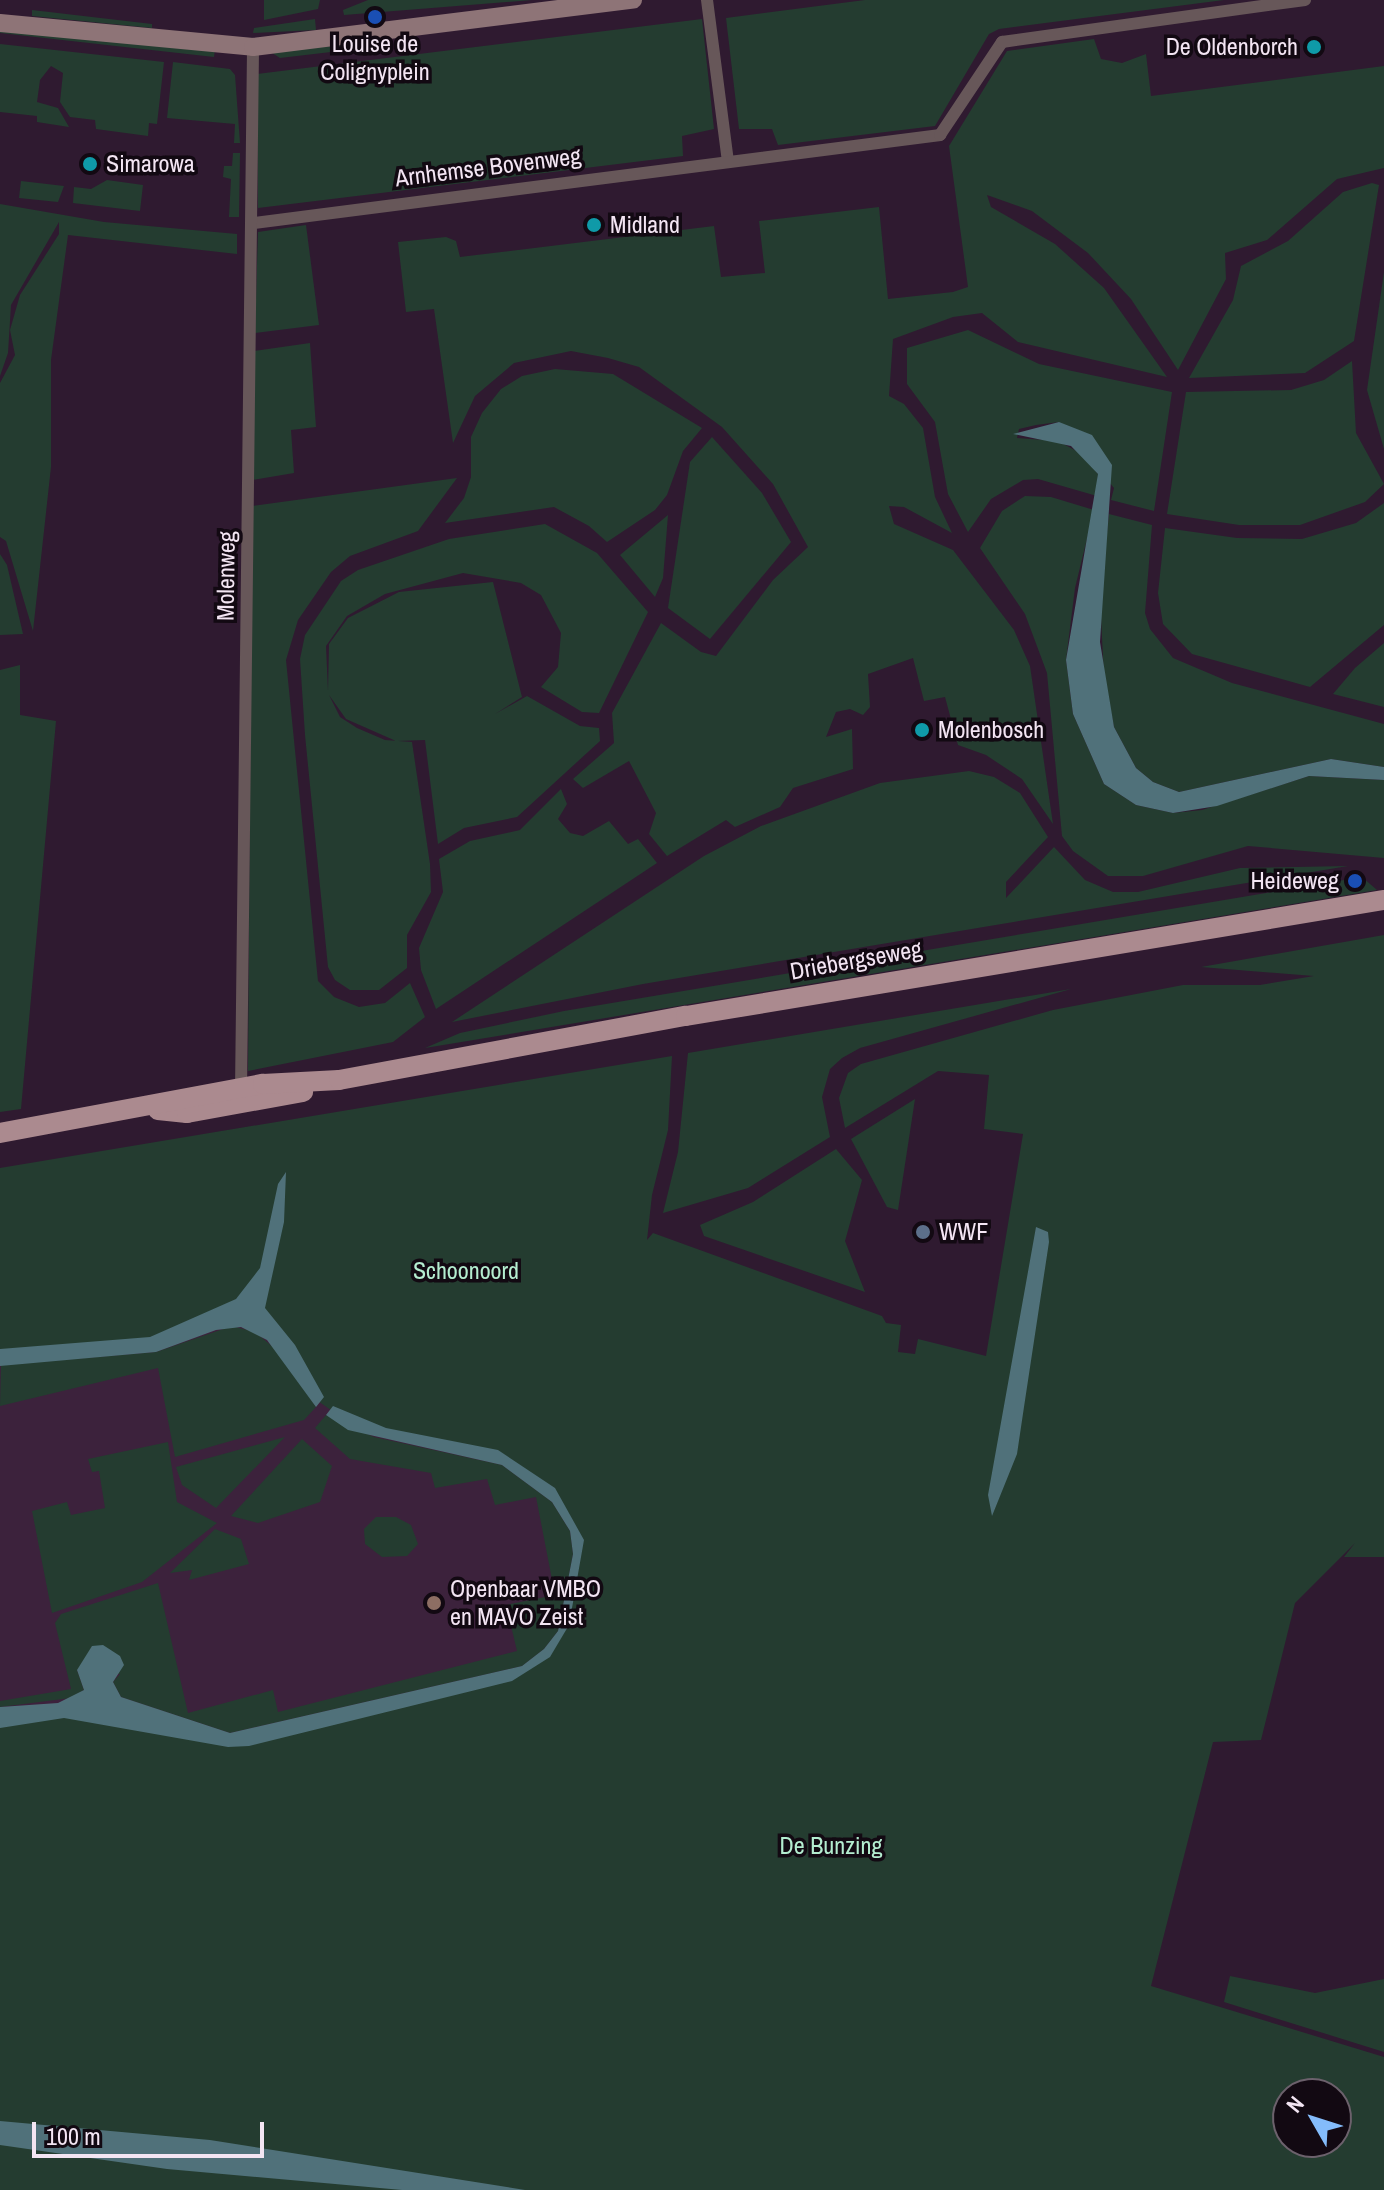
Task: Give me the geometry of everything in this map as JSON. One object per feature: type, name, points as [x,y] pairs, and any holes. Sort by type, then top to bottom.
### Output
[{"type":"main road","points":[[0,23],[253,47],[633,0]]},
{"type":"main road","name":"Driebergseweg","points":[[0,1133],[146,1109],[187,1113],[242,1097],[686,1016],[1384,900]]},
{"type":"street","points":[[707,0],[728,161]]},
{"type":"street","name":"Arnhemse Bovenweg","points":[[254,223],[940,135],[1002,42],[1305,0]]},
{"type":"street","name":"Molenweg","points":[[242,1097],[254,223],[253,47]]},
{"type":"shaded area","points":[[1059,422],[1092,435],[1112,465],[1100,642],[1114,727],[1136,768],[1153,782],[1179,792],[1331,759],[1384,767],[1384,780],[1309,776],[1217,806],[1173,813],[1136,805],[1104,784],[1073,714],[1066,660],[1098,474],[1071,446],[1013,434]]},
{"type":"shaded area","points":[[286,1172],[284,1222],[265,1308],[295,1345],[324,1397],[316,1407],[267,1340],[241,1327],[216,1330],[156,1352],[0,1366],[0,1349],[150,1337],[236,1299],[260,1268],[278,1184]]},
{"type":"shaded area","points":[[1036,1227],[1048,1232],[1049,1242],[1017,1454],[992,1516],[988,1495]]},
{"type":"shaded area","points":[[234,1309],[502,1460],[569,1515],[546,1656],[250,1741],[0,1723],[0,1359]]},
{"type":"shaded area","points":[[333,1406],[386,1428],[498,1450],[555,1488],[584,1540],[569,1625],[550,1657],[512,1681],[249,1746],[228,1747],[64,1718],[0,1728],[0,1707],[58,1703],[84,1690],[77,1670],[92,1646],[103,1645],[120,1656],[124,1665],[113,1682],[121,1697],[230,1733],[522,1666],[544,1649],[558,1631],[573,1554],[570,1531],[552,1502],[502,1465],[348,1430],[326,1415]]},
{"type":"shaded area","points":[[0,2121],[210,2140],[525,2190],[402,2190],[167,2169],[0,2145]]},
{"type":"green space","points":[[264,0],[320,0],[318,9],[264,20]]},
{"type":"green space","points":[[368,0],[532,0],[344,15],[343,10]]},
{"type":"green space","points":[[865,0],[1224,0],[999,29],[989,34],[935,126],[778,145],[772,129],[739,129],[726,18]]},
{"type":"green space","points":[[32,10],[152,24],[152,28],[32,16]]},
{"type":"green space","points":[[315,19],[316,30],[253,33],[254,28]]},
{"type":"green space","points":[[702,19],[714,129],[682,136],[683,156],[258,208],[257,74]]},
{"type":"green space","points":[[0,27],[215,49],[214,57],[0,33]]},
{"type":"green space","points":[[1094,39],[1101,59],[1122,63],[1146,54],[1151,96],[1384,66],[1384,168],[1337,179],[1267,240],[1225,253],[1226,279],[1178,370],[1131,299],[1088,253],[1032,211],[987,195],[991,207],[1055,244],[1104,288],[1167,377],[1018,342],[982,313],[953,317],[893,339],[889,396],[904,404],[923,428],[935,497],[952,533],[904,507],[889,506],[894,524],[953,550],[1014,630],[1030,666],[1053,824],[1022,779],[986,755],[958,745],[945,697],[924,701],[913,658],[868,674],[870,707],[863,715],[850,709],[836,712],[826,737],[852,729],[853,769],[793,788],[780,807],[735,827],[726,820],[667,856],[649,834],[656,813],[629,761],[583,788],[573,779],[614,743],[612,713],[661,623],[701,652],[716,656],[773,580],[808,547],[773,484],[722,427],[639,367],[571,351],[514,363],[475,396],[453,443],[434,309],[406,312],[398,242],[446,237],[456,241],[460,257],[714,226],[721,277],[765,273],[759,221],[879,207],[888,299],[953,292],[968,287],[949,146],[1007,51]]},
{"type":"green space","points":[[0,44],[164,62],[157,124],[149,123],[148,136],[96,129],[95,120],[70,117],[60,102],[63,73],[51,66],[40,80],[37,102],[58,108],[69,127],[37,122],[37,116],[0,112]]},
{"type":"green space","points":[[347,45],[348,50],[280,58],[269,51]]},
{"type":"green space","points":[[173,62],[230,69],[235,75],[240,143],[234,143],[235,124],[167,118]]},
{"type":"green space","points":[[233,153],[240,153],[239,217],[229,217],[231,179],[223,177],[224,166],[232,166]]},
{"type":"green space","points":[[107,180],[143,185],[140,211],[73,203],[74,187],[91,189]]},
{"type":"green space","points":[[21,181],[64,186],[58,202],[19,198]]},
{"type":"green space","points":[[1372,183],[1379,185],[1354,341],[1305,373],[1189,378],[1233,300],[1241,266],[1288,241],[1343,192]]},
{"type":"green space","points":[[0,204],[104,222],[237,234],[237,254],[68,235],[51,360],[51,467],[33,631],[6,541],[0,537],[0,383],[15,355],[10,330],[20,295],[59,234],[59,222],[11,305],[8,353],[0,376]]},
{"type":"green space","points":[[306,225],[319,325],[255,333],[258,232]]},
{"type":"green space","points":[[1384,272],[1384,449],[1367,390]]},
{"type":"green space","points":[[968,330],[1039,364],[1172,392],[1154,511],[1111,500],[1114,488],[1059,422],[1019,429],[1017,438],[1058,441],[1082,454],[1098,474],[1097,496],[1038,479],[1023,480],[991,499],[968,532],[948,494],[935,422],[907,384],[907,348]]},
{"type":"green space","points":[[310,343],[316,427],[291,430],[294,473],[252,480],[254,351]]},
{"type":"green space","points":[[1352,361],[1356,433],[1384,484],[1365,502],[1300,525],[1239,525],[1167,514],[1186,392],[1291,390],[1324,380]]},
{"type":"green space","points":[[555,369],[613,374],[702,428],[683,451],[667,495],[655,510],[607,542],[589,526],[554,507],[445,523],[464,498],[471,477],[471,437],[482,413],[501,389],[522,376]]},
{"type":"green space","points":[[712,437],[762,493],[791,542],[710,639],[668,608],[690,462]]},
{"type":"green space","points":[[457,478],[418,531],[350,556],[331,572],[298,620],[286,660],[318,981],[334,997],[359,1007],[385,1003],[410,983],[425,1017],[393,1042],[248,1071],[252,506]]},
{"type":"green space","points":[[1025,496],[1051,497],[1094,510],[1075,588],[1066,660],[1073,714],[1104,784],[1136,805],[1173,813],[1202,810],[1309,776],[1384,780],[1384,858],[1248,846],[1143,876],[1108,876],[1073,851],[1062,836],[1047,673],[1025,614],[980,548],[1002,511]]},
{"type":"green space","points":[[1384,503],[1384,625],[1310,687],[1192,654],[1163,624],[1158,593],[1165,528],[1237,538],[1302,539],[1356,523]]},
{"type":"green space","points":[[1109,514],[1152,525],[1145,613],[1150,629],[1173,658],[1232,683],[1384,724],[1384,767],[1331,759],[1179,792],[1153,782],[1136,768],[1114,727],[1104,678],[1100,597]]},
{"type":"green space","points":[[668,515],[663,578],[655,597],[620,555]]},
{"type":"green space","points":[[545,524],[597,553],[648,612],[599,713],[582,712],[541,687],[558,667],[561,633],[541,595],[521,583],[463,573],[385,594],[347,616],[326,646],[328,691],[329,644],[348,618],[399,592],[493,582],[522,697],[495,714],[527,696],[580,726],[599,728],[600,741],[517,817],[464,828],[438,844],[425,740],[398,741],[412,742],[430,864],[431,892],[407,935],[407,968],[379,990],[350,990],[335,980],[328,967],[300,659],[305,635],[341,581],[358,570],[449,539]],"holes":[[[329,695],[346,719],[395,741],[357,728],[340,717]]]},
{"type":"green space","points":[[0,554],[7,565],[23,634],[0,635]]},
{"type":"green space","points":[[1384,643],[1384,707],[1333,694],[1355,668]]},
{"type":"green space","points":[[20,665],[20,715],[56,721],[21,1109],[0,1112],[0,670]]},
{"type":"green space","points":[[969,771],[994,777],[1020,793],[1048,837],[1006,882],[1006,898],[1054,847],[1085,880],[1113,892],[1138,892],[1240,868],[1348,866],[643,984],[452,1022],[704,856],[761,826],[880,783]]},
{"type":"green space","points":[[561,789],[567,804],[558,819],[570,833],[583,836],[609,821],[628,844],[638,839],[657,863],[436,1009],[421,970],[419,948],[443,892],[439,859],[470,841],[520,830]]},
{"type":"green space","points":[[1362,877],[1377,890],[425,1048],[460,1033],[564,1011]]},
{"type":"green space","name":"De Bunzing","points":[[1384,935],[1384,1557],[1344,1557],[1355,1543],[1295,1603],[1261,1740],[1213,1742],[1151,1986],[1384,2057],[1384,2190],[0,2190],[0,1723],[70,1707],[223,1739],[516,1673],[546,1656],[558,1636],[580,1547],[569,1515],[538,1481],[502,1460],[354,1426],[312,1397],[267,1329],[234,1309],[158,1341],[0,1359],[0,1168],[672,1056],[668,1130],[652,1195],[647,1240],[653,1233],[882,1316],[886,1323],[901,1325],[898,1352],[915,1354],[918,1339],[986,1356],[1023,1134],[984,1129],[989,1075],[938,1071],[845,1128],[839,1098],[848,1073],[861,1064],[1053,1010],[1183,985],[1260,985],[1314,976],[1201,967]]},
{"type":"green space","points":[[1071,989],[860,1048],[830,1069],[822,1097],[830,1137],[748,1188],[663,1213],[678,1152],[688,1053]]},
{"type":"green space","points":[[915,1099],[898,1210],[887,1207],[851,1139]]},
{"type":"green space","points":[[836,1149],[862,1180],[845,1241],[865,1292],[704,1236],[700,1225],[753,1202]]},
{"type":"green space","points":[[232,1326],[255,1332],[279,1352],[316,1407],[304,1420],[175,1457],[158,1368],[0,1406],[1,1365],[156,1352]]},
{"type":"green space","points":[[326,1415],[374,1437],[502,1465],[552,1502],[570,1531],[573,1554],[558,1631],[544,1649],[522,1666],[230,1733],[121,1697],[113,1682],[120,1674],[77,1670],[84,1690],[71,1698],[0,1707],[0,1701],[71,1689],[55,1623],[61,1614],[158,1583],[188,1713],[273,1690],[278,1712],[517,1651],[506,1605],[555,1595],[536,1497],[495,1505],[487,1479],[435,1488],[431,1473],[350,1459],[315,1428]]},
{"type":"green space","points":[[285,1437],[216,1508],[182,1485],[176,1467]]},
{"type":"green space","points":[[302,1439],[332,1466],[320,1502],[258,1523],[231,1516]]},
{"type":"green space","points":[[168,1442],[177,1502],[217,1523],[142,1582],[52,1613],[32,1511],[67,1502],[71,1515],[105,1508],[99,1471],[92,1472],[88,1459]]},
{"type":"green space","points":[[376,1517],[396,1517],[411,1525],[418,1544],[407,1556],[382,1557],[365,1544],[364,1529]]},
{"type":"green space","points":[[215,1529],[241,1539],[249,1564],[189,1580],[192,1570],[170,1573]]},
{"type":"green space","points":[[1230,1976],[1315,1993],[1384,1979],[1384,2052],[1224,2002]]},
{"type":"place","name":"Louise de Colignyplein","points":[[375,17]]},
{"type":"place","name":"De Oldenborch","points":[[1314,47]]},
{"type":"place","name":"Simarowa","points":[[90,164]]},
{"type":"place","name":"Midland","points":[[594,225]]},
{"type":"place","name":"Molenbosch","points":[[922,730]]},
{"type":"place","name":"Heideweg","points":[[1355,881]]},
{"type":"place","name":"WWF","points":[[923,1232]]},
{"type":"place","name":"Openbaar VMBO en MAVO Zeist","points":[[434,1603]]},
{"type":"park label","name":"Schoonoord","points":[[466,1271]]}]
